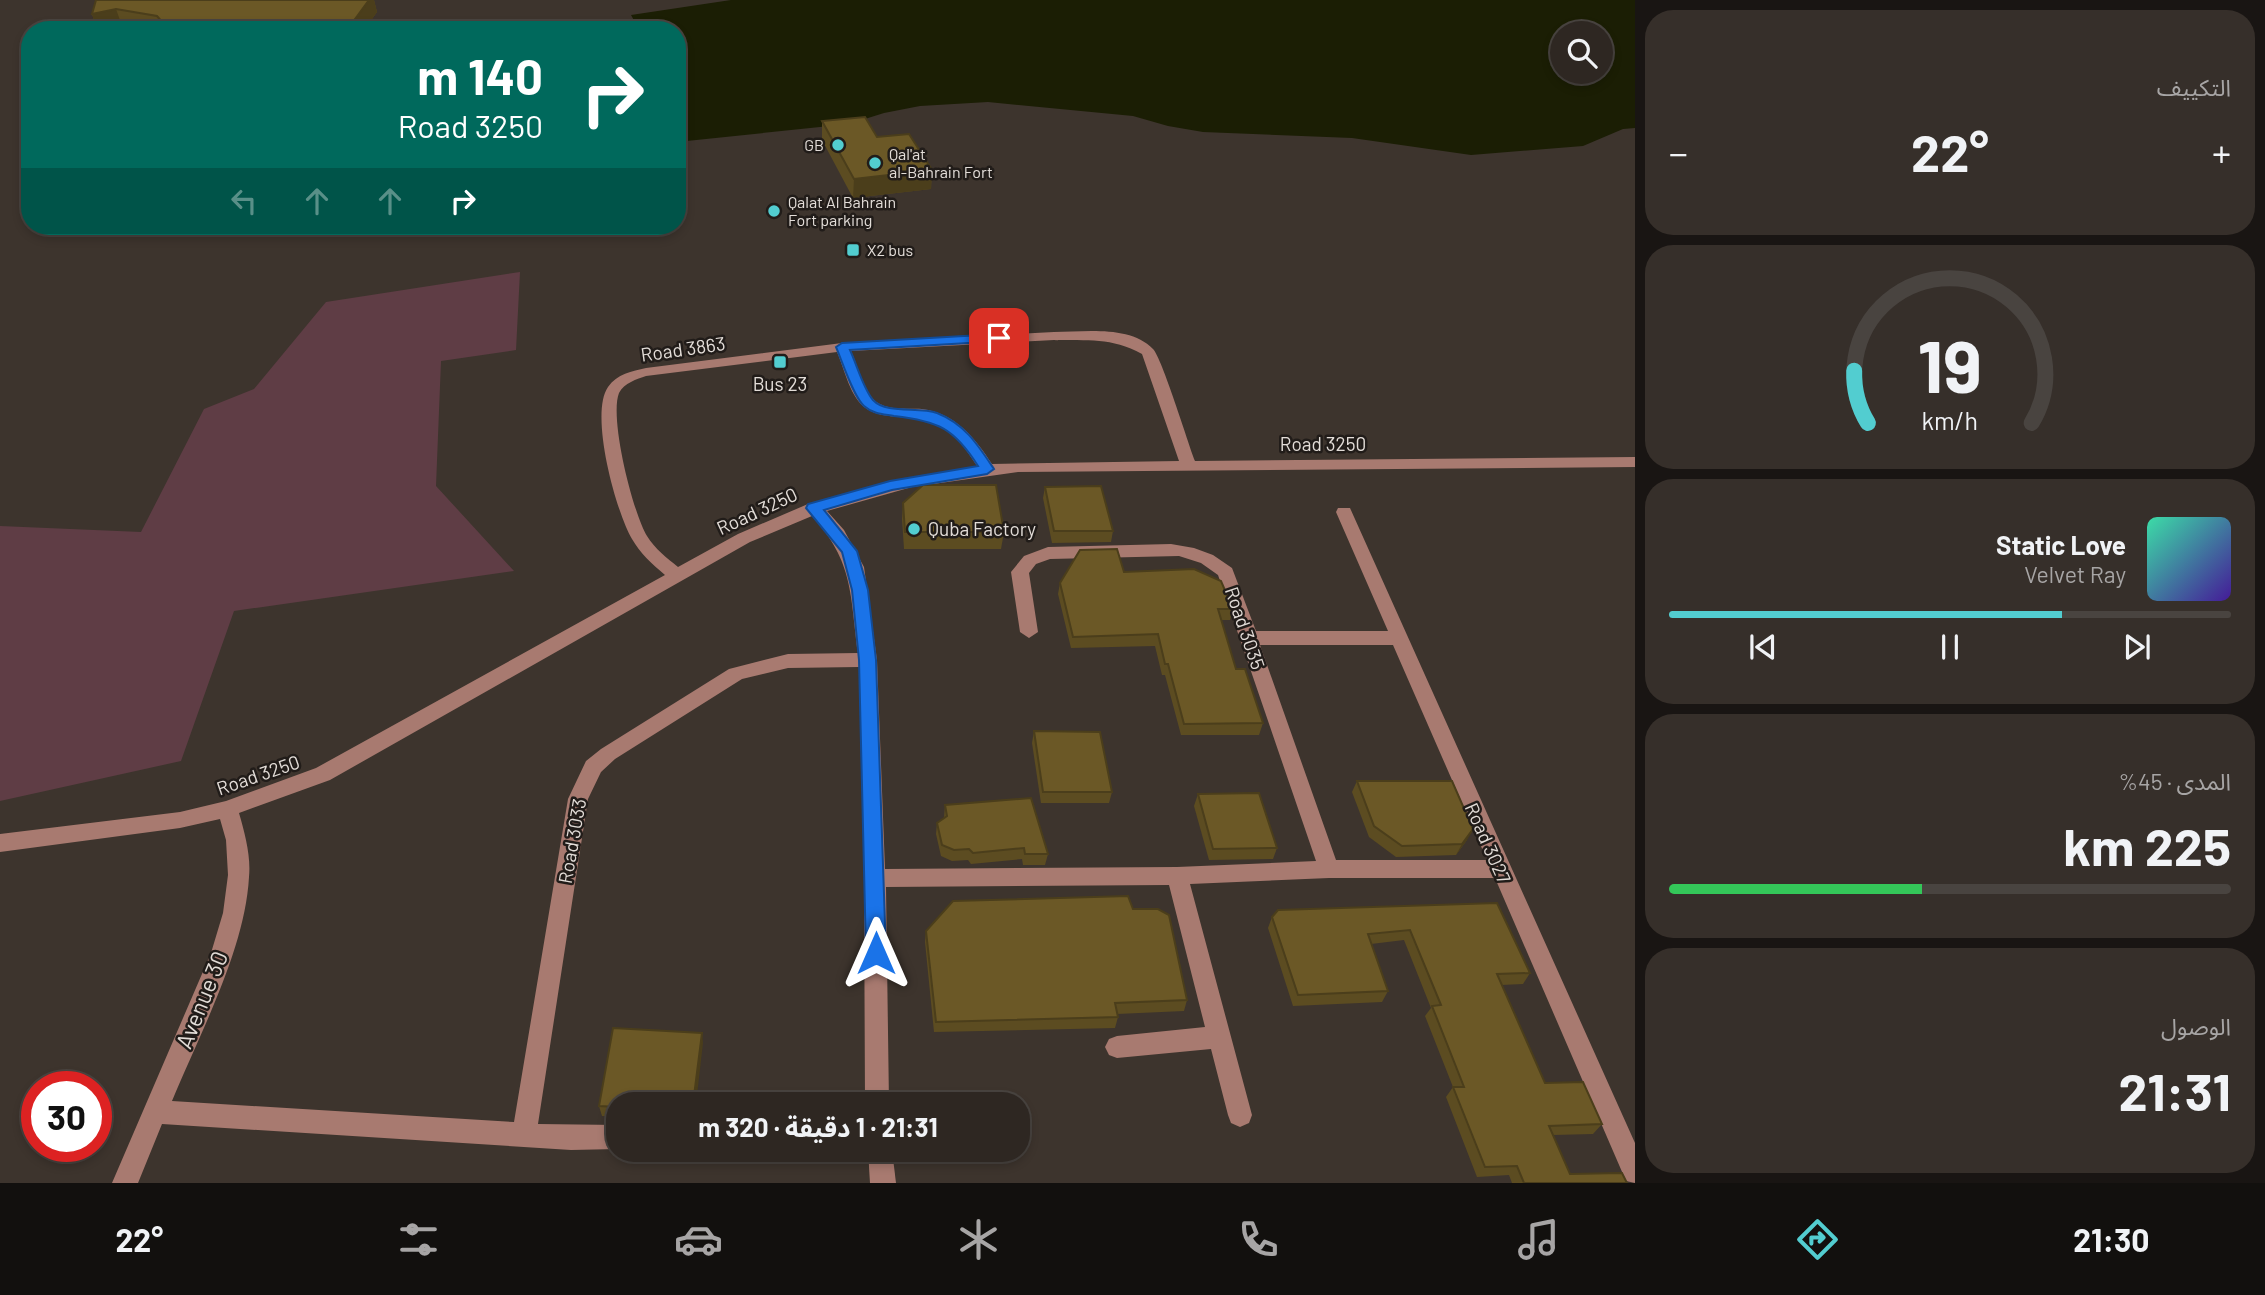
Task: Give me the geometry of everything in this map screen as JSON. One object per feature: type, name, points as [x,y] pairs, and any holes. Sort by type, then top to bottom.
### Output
[{"type":"street","name":"Road 3863","points":[[677,575],[646,548],[630,516],[612,440],[608,405],[613,389],[621,382],[646,372],[842,347],[1054,336],[1127,340],[1149,352],[1189,466]]},
{"type":"street","points":[[842,347],[867,402],[878,410],[931,416],[948,424],[967,438],[987,469]]},
{"type":"street","name":"Road 3250","points":[[0,843],[132,828],[228,809],[323,774],[744,538],[814,508],[890,485],[987,469],[1635,463]]},
{"type":"street","points":[[814,508],[838,534],[855,567],[868,660],[875,878],[877,1092]]},
{"type":"street","name":"Road 3027","points":[[1344,512],[1499,869],[1635,1172]]},
{"type":"street","name":"Road 3035","points":[[1029,632],[1020,572],[1030,560],[1048,553],[1189,551],[1211,559],[1226,572],[1329,869]]},
{"type":"street","points":[[1248,638],[1398,638]]},
{"type":"street","name":"Road 3033","points":[[524,1135],[578,799],[593,767],[708,688],[736,674],[788,661],[868,660]]},
{"type":"street","name":"Avenue 30","points":[[125,1183],[222,953],[234,913],[239,875],[236,840],[228,809]]},
{"type":"street","points":[[875,878],[1177,876],[1329,869],[1499,869]]},
{"type":"street","points":[[1177,876],[1217,1037],[1240,1115]]},
{"type":"street","points":[[1117,1046],[1217,1037]]},
{"type":"street","points":[[155,1112],[571,1138],[606,1137]]},
{"type":"street","points":[[881,1162],[883,1183]]},
{"type":"shaded area","points":[[731,0],[1635,0],[1635,128],[1623,129],[1583,146],[1471,155],[1352,138],[1203,132],[1133,116],[988,102],[920,106],[849,124],[686,141],[686,21],[634,21],[631,15]]},
{"type":"shaded area","points":[[520,272],[516,350],[441,361],[436,486],[514,571],[234,611],[181,761],[0,801],[0,526],[141,532],[204,409],[254,389],[326,302]]},
{"type":"building","points":[[96,0],[369,0],[354,21],[161,21],[157,16],[116,9],[92,14]]},
{"type":"building","points":[[865,117],[877,137],[909,134],[932,170],[854,179],[822,121]]},
{"type":"building","points":[[923,485],[996,485],[1004,532],[905,532],[903,503]]},
{"type":"building","points":[[1101,486],[1113,531],[1054,531],[1045,487]]},
{"type":"building","points":[[1117,549],[1124,572],[1194,569],[1221,581],[1233,609],[1218,609],[1236,669],[1245,669],[1263,723],[1184,724],[1158,634],[1073,637],[1060,583],[1080,550]]},
{"type":"building","points":[[1034,731],[1100,732],[1112,792],[1043,792]]},
{"type":"building","points":[[1357,781],[1452,781],[1473,829],[1462,844],[1402,846],[1374,826]]},
{"type":"building","points":[[1259,793],[1277,848],[1213,849],[1198,794]]},
{"type":"building","points":[[1031,798],[1048,854],[1025,854],[1024,848],[973,853],[969,849],[954,850],[942,845],[937,823],[947,816],[945,805]]},
{"type":"building","points":[[1128,896],[1133,909],[1158,909],[1169,915],[1187,1000],[1115,1003],[1118,1017],[936,1022],[926,931],[953,901]]},
{"type":"building","points":[[1497,903],[1530,973],[1497,974],[1545,1083],[1583,1082],[1602,1124],[1549,1126],[1570,1174],[1622,1173],[1627,1183],[1524,1183],[1517,1166],[1485,1167],[1453,1087],[1464,1087],[1432,1006],[1441,1005],[1410,930],[1368,934],[1388,991],[1298,995],[1272,917],[1278,910]]},
{"type":"building","points":[[613,1028],[702,1033],[695,1092],[606,1092],[606,1106],[599,1106]]},
{"type":"place","name":"GB","points":[[838,145]]},
{"type":"place","name":"Qal'at al-Bahrain Fort","points":[[875,163]]},
{"type":"place","name":"Qalat Al Bahrain Fort parking","points":[[774,211]]},
{"type":"place","name":"X2 bus","points":[[853,250]]},
{"type":"place","name":"Bus 23","points":[[780,362]]},
{"type":"place","name":"Quba Factory","points":[[914,529]]},
{"type":"route","points":[[876,953],[868,660],[860,590],[849,551],[838,534],[814,508],[890,485],[987,469],[967,438],[948,424],[931,416],[878,410],[867,402],[842,347],[999,338]]}]
